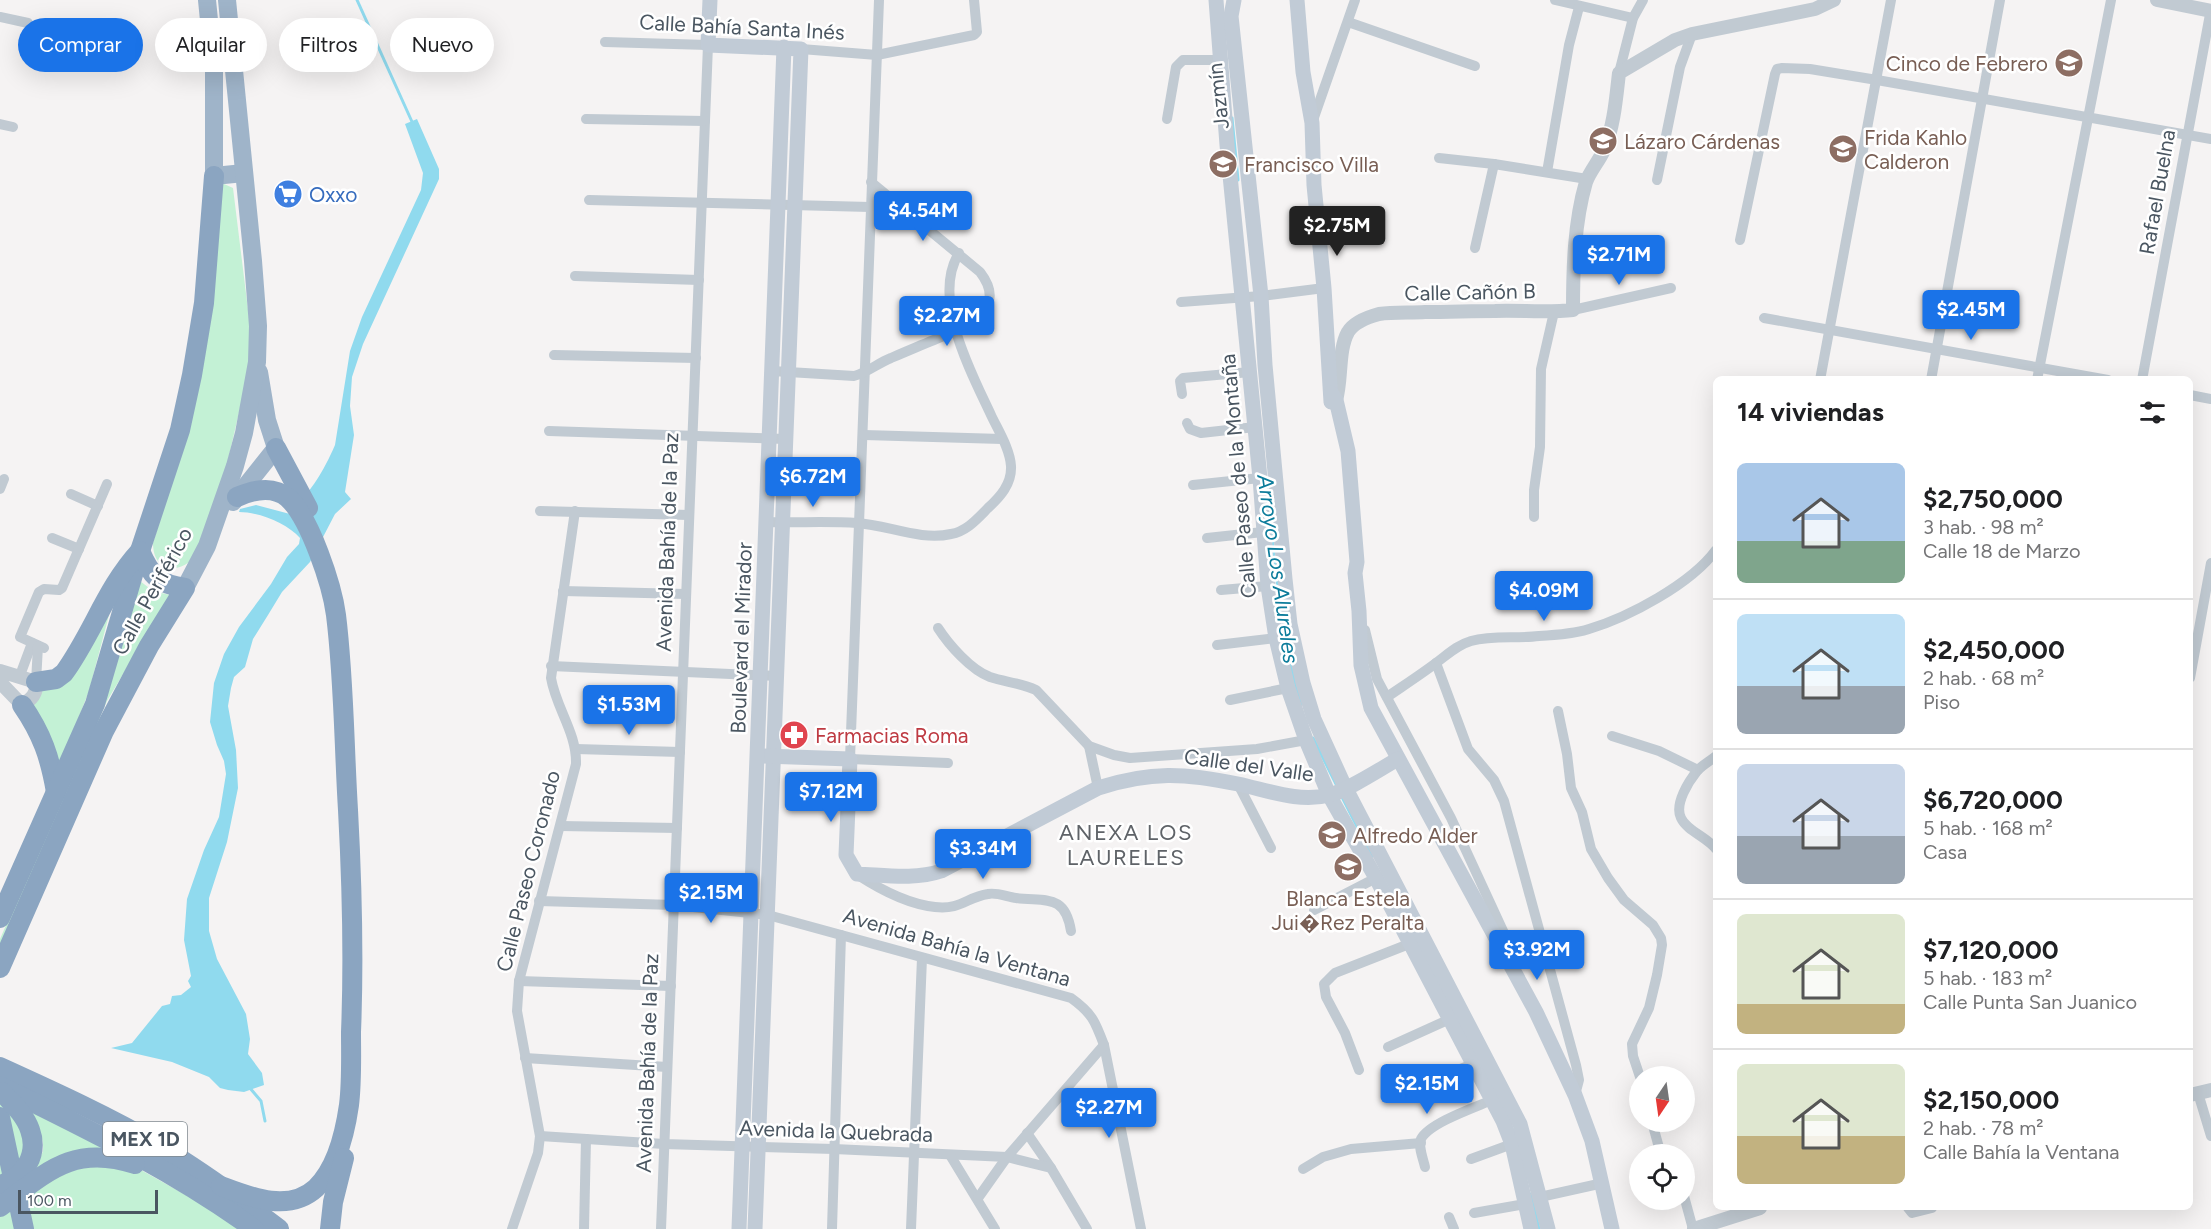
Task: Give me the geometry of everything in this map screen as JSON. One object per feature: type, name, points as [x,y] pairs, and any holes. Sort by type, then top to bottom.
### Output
[{"type":"highway","name":"Calle Periférico","points":[[0,918],[95,704],[140,551],[180,430],[204,303],[214,176],[214,71],[207,0]]},
{"type":"highway","name":"Calle Periférico","points":[[0,968],[104,731],[144,655],[201,560],[216,524],[244,433],[257,362],[258,326],[227,0]]},
{"type":"highway","points":[[214,176],[244,173]]},
{"type":"highway","points":[[257,362],[267,420],[276,448],[335,578],[342,611],[358,859],[363,1015],[360,1092],[333,1202],[330,1229]]},
{"type":"highway","points":[[216,524],[276,448]]},
{"type":"highway","points":[[237,497],[248,492],[267,490],[298,500]]},
{"type":"highway","points":[[221,1186],[261,1199],[289,1201],[307,1195],[324,1179],[330,1167],[341,1142],[349,1104],[354,972],[346,767],[335,613],[321,545]]},
{"type":"highway","points":[[28,680],[56,679],[64,673],[123,569],[140,551],[149,572],[156,578],[164,583],[185,588]]},
{"type":"highway","points":[[17,700],[36,725],[46,747],[56,792]]},
{"type":"highway","points":[[0,901],[15,884]]},
{"type":"highway","name":"MEX 1D","points":[[0,1067],[97,1112],[160,1147],[221,1186],[279,1229]]},
{"type":"highway","points":[[0,1088],[90,1130],[188,1184]]},
{"type":"highway","points":[[0,1088],[30,1128],[33,1148],[28,1166],[20,1175],[0,1185]]},
{"type":"highway","points":[[0,1117],[24,1229]]},
{"type":"highway","name":"MEX 1D","points":[[0,1207],[64,1164],[86,1157],[106,1156],[188,1184],[254,1229]]},
{"type":"main road","name":"Avenida Bahía de la Paz","points":[[708,45],[710,0]]},
{"type":"main road","name":"Calle Paseo de la Montaña","points":[[1216,0],[1219,60],[1269,412],[1290,624],[1303,683],[1337,791],[1376,878],[1492,1100],[1512,1144],[1531,1229]]},
{"type":"main road","name":"Jazmín","points":[[1234,0],[1231,16],[1251,297]]},
{"type":"main road","points":[[1297,0],[1303,72],[1312,123],[1314,185],[1332,399],[1348,451],[1357,562],[1355,573],[1360,622],[1361,665],[1371,708],[1520,983],[1575,1095],[1592,1141],[1612,1229]]},
{"type":"main road","name":"Calle Bahía Santa Inés","points":[[708,45],[801,49]]},
{"type":"main road","name":"Boulevard el Mirador","points":[[755,1229],[751,1147],[752,914],[784,48]]},
{"type":"main road","name":"Boulevard el Mirador","points":[[739,1229],[751,1147],[768,915],[801,49]]},
{"type":"main road","name":"Calle Paseo de la Montaña","points":[[1251,297],[1250,372],[1268,586],[1276,638],[1288,688],[1306,740],[1337,791],[1506,1095],[1525,1138],[1548,1229]]},
{"type":"main road","points":[[758,755],[850,759],[846,855],[857,874]]},
{"type":"main road","name":"Calle del Valle","points":[[857,874],[928,876],[1098,788],[1138,777],[1162,774],[1188,775],[1294,797],[1337,791],[1398,759]]},
{"type":"street","points":[[879,0],[850,759],[948,763]]},
{"type":"street","name":"Calle Bahía Santa Inés","points":[[801,49],[877,55],[976,34],[974,0]]},
{"type":"street","points":[[1312,123],[1355,0]]},
{"type":"street","points":[[1555,0],[1633,18]]},
{"type":"street","points":[[1574,310],[1573,282],[1578,224],[1587,179],[1601,156],[1608,137],[1619,74],[1633,18],[1643,0]]},
{"type":"street","points":[[1619,74],[1674,40],[1692,34],[1815,9],[1834,0]]},
{"type":"street","points":[[1821,376],[1891,0]]},
{"type":"street","points":[[1932,376],[2000,0]]},
{"type":"street","points":[[2038,376],[2111,0]]},
{"type":"street","points":[[2157,0],[2211,10]]},
{"type":"street","points":[[1547,172],[1569,45],[1579,7]]},
{"type":"street","name":"Rafael Buelna","points":[[2143,376],[2211,10]]},
{"type":"street","points":[[0,17],[18,22]]},
{"type":"street","points":[[1348,22],[1475,66]]},
{"type":"street","points":[[1657,180],[1680,67],[1692,34]]},
{"type":"street","name":"Calle Bahía Santa Inés","points":[[605,42],[708,45]]},
{"type":"street","name":"Avenida Bahía de la Paz","points":[[661,1229],[708,45]]},
{"type":"street","points":[[1167,119],[1176,67],[1182,60],[1219,60]]},
{"type":"street","points":[[1740,240],[1777,69],[1810,69],[2211,139]]},
{"type":"street","points":[[586,119],[705,121]]},
{"type":"street","points":[[0,124],[13,127]]},
{"type":"street","points":[[1439,158],[1587,179]]},
{"type":"street","points":[[1474,248],[1494,164]]},
{"type":"street","points":[[772,371],[854,376],[865,372],[876,363],[971,324],[988,305],[990,289],[980,272],[871,182]]},
{"type":"street","points":[[589,200],[870,207]]},
{"type":"street","points":[[766,522],[859,523],[925,535],[951,534],[964,530],[1001,496],[1008,484],[1011,466],[1002,439],[974,379],[950,310],[950,275],[953,262],[959,253]]},
{"type":"street","points":[[575,276],[699,280]]},
{"type":"street","points":[[1181,302],[1251,297],[1324,288]]},
{"type":"street","name":"Calle Cañón B","points":[[1332,399],[1340,385],[1347,333],[1364,319],[1380,314],[1421,312],[1574,310],[1671,288]]},
{"type":"street","points":[[1534,517],[1534,490],[1540,447],[1541,369],[1554,312]]},
{"type":"street","points":[[1764,318],[2087,376]]},
{"type":"street","points":[[554,355],[696,358]]},
{"type":"street","points":[[1182,394],[1180,381],[1183,378],[1250,372]]},
{"type":"street","points":[[2193,396],[2211,399]]},
{"type":"street","points":[[1187,423],[1195,432],[1255,427]]},
{"type":"street","points":[[549,431],[786,440]]},
{"type":"street","points":[[864,435],[1002,439]]},
{"type":"street","points":[[1193,485],[1260,478]]},
{"type":"street","points":[[38,646],[20,637],[39,592],[61,589],[107,484]]},
{"type":"street","points":[[70,494],[98,506]]},
{"type":"street","points":[[540,511],[689,515]]},
{"type":"street","name":"Calle Paseo Coronado","points":[[540,1136],[517,1011],[519,981],[576,764],[576,749],[553,693],[550,678],[575,512]]},
{"type":"street","points":[[1207,538],[1263,532]]},
{"type":"street","points":[[52,538],[79,549]]},
{"type":"street","points":[[1387,697],[1456,648],[1470,642],[1504,637],[1564,634],[1587,630],[1618,619],[1641,608],[1682,581],[1708,562],[1713,554]]},
{"type":"street","points":[[2193,647],[2195,627],[2211,563]]},
{"type":"street","points":[[1221,590],[1268,586]]},
{"type":"street","points":[[563,591],[686,594]]},
{"type":"street","points":[[1360,622],[1365,632],[1377,679],[1451,818],[1510,946],[1520,983]]},
{"type":"street","points":[[938,628],[950,645],[980,671],[989,676],[1036,690],[1089,746],[1113,755],[1130,758],[1257,749],[1306,740]]},
{"type":"street","points":[[1217,645],[1276,638]]},
{"type":"street","points":[[17,700],[28,680],[38,646]]},
{"type":"street","points":[[28,680],[38,646]]},
{"type":"street","points":[[1436,663],[1468,749],[1494,780],[1504,801],[1576,1065],[1579,1080],[1575,1095]]},
{"type":"street","points":[[551,666],[777,676]]},
{"type":"street","points":[[0,671],[28,680],[36,692],[34,697],[17,700]]},
{"type":"street","points":[[0,682],[17,700]]},
{"type":"street","points":[[1230,700],[1288,688]]},
{"type":"street","points":[[1558,711],[1571,788],[1582,812],[1591,849],[1624,900],[1634,911],[1653,925],[1661,938],[1662,945],[1653,996],[1640,1031],[1632,1044],[1636,1066]]},
{"type":"street","points":[[1612,736],[1659,751],[1698,770]]},
{"type":"street","points":[[1089,746],[1098,788]]},
{"type":"street","points":[[576,749],[680,752]]},
{"type":"street","points":[[1713,758],[1698,770],[1680,801],[1680,818],[1713,846]]},
{"type":"street","points":[[1238,784],[1272,848]]},
{"type":"street","points":[[561,826],[677,828]]},
{"type":"street","points":[[857,874],[894,896],[933,907],[947,908],[961,905],[991,893],[1016,898],[1048,899],[1064,909],[1069,918],[1071,931]]},
{"type":"street","points":[[1314,910],[1376,878]]},
{"type":"street","name":"Avenida Bahía la Ventana","points":[[539,901],[674,905],[768,915],[1071,998],[1087,1010],[1097,1025],[1104,1045],[1140,1229]]},
{"type":"street","points":[[832,1229],[841,935]]},
{"type":"street","points":[[1359,1070],[1345,1033],[1326,997],[1324,984],[1335,973],[1409,944]]},
{"type":"street","points":[[911,1229],[922,958]]},
{"type":"street","points":[[519,981],[670,986]]},
{"type":"street","points":[[1388,1047],[1450,1019]]},
{"type":"street","points":[[978,1198],[1007,1157],[1104,1045]]},
{"type":"street","points":[[525,1058],[667,1066]]},
{"type":"street","points":[[1414,1088],[1473,1064]]},
{"type":"street","points":[[2200,1093],[2211,1136]]},
{"type":"street","points":[[1425,1167],[1420,1143],[1427,1132],[1492,1100]]},
{"type":"street","points":[[1027,1133],[1051,1168],[1087,1229]]},
{"type":"street","points":[[512,1229],[538,1153],[540,1136]]},
{"type":"street","name":"Avenida la Quebrada","points":[[540,1136],[664,1144],[1007,1157],[1051,1168]]},
{"type":"street","points":[[584,1229],[586,1139]]},
{"type":"street","points":[[1303,1169],[1323,1157],[1351,1149],[1420,1143]]},
{"type":"street","points":[[1471,1159],[1512,1144]]},
{"type":"street","points":[[950,1155],[978,1198],[992,1226]]},
{"type":"street","points":[[1540,1197],[1603,1183]]},
{"type":"street","points":[[1474,1213],[1525,1204]]},
{"type":"street","points":[[1688,1210],[1693,1229],[1754,1210]]},
{"type":"street","points":[[1910,1210],[1912,1213],[1926,1210]]},
{"type":"street","points":[[1449,1217],[1454,1229]]},
{"type":"green space","points":[[224,184],[233,188],[252,342],[243,395],[221,487],[193,559],[179,567],[172,568],[161,564],[157,559],[153,543],[190,424],[220,186]]},
{"type":"green space","points":[[140,581],[153,591],[170,595],[107,701],[0,946],[0,939],[110,686]]},
{"type":"green space","points":[[114,596],[89,691],[58,770],[31,703]]},
{"type":"green space","points":[[0,1097],[21,1119],[25,1147],[18,1165],[0,1177]]},
{"type":"green space","points":[[28,1106],[109,1150],[0,1198],[0,1193],[37,1161],[43,1150],[40,1133]]},
{"type":"green space","points":[[90,1158],[141,1170],[218,1213],[238,1229],[0,1229],[0,1216],[62,1168]]},
{"type":"water","points":[[417,119],[439,169],[439,179],[363,344],[352,377],[350,406],[354,435],[345,492],[351,499],[335,514],[310,562],[282,592],[253,639],[245,667],[234,677],[231,688],[228,706],[236,750],[238,788],[227,842],[209,898],[209,931],[217,959],[246,1014],[250,1039],[248,1054],[262,1073],[264,1085],[244,1092],[228,1090],[220,1088],[209,1077],[172,1062],[111,1048],[132,1043],[162,1006],[170,1004],[172,996],[181,995],[191,987],[188,981],[191,976],[184,940],[187,899],[204,850],[219,817],[226,774],[224,761],[210,722],[214,683],[224,654],[239,627],[271,584],[287,557],[299,544],[300,538],[272,519],[239,512],[240,509],[256,505],[290,514],[316,482],[335,445],[350,351],[362,317],[421,190],[423,173],[405,124]]},
{"type":"waterway","points":[[357,0],[413,124]]},
{"type":"waterway","name":"Arroyo Los Alureles","points":[[1232,118],[1238,180]]},
{"type":"waterway","name":"Arroyo Los Alureles","points":[[1271,530],[1286,640],[1301,704]]},
{"type":"waterway","name":"Arroyo Los Alureles","points":[[1313,738],[1337,786]]},
{"type":"waterway","name":"Arroyo Los Alureles","points":[[1341,795],[1372,856]]},
{"type":"waterway","points":[[249,1087],[261,1101],[265,1121]]},
{"type":"waterway","name":"Arroyo Los Alureles","points":[[1531,1194],[1539,1229]]},
{"type":"place","name":"Cinco de Febrero","points":[[2069,63]]},
{"type":"place","name":"Lázaro Cárdenas","points":[[1603,141]]},
{"type":"place","name":"Frida Kahlo Calderon","points":[[1843,149]]},
{"type":"place","name":"Francisco Villa","points":[[1223,164]]},
{"type":"place","name":"Oxxo","points":[[288,194]]},
{"type":"place","name":"Farmacias Roma","points":[[794,735]]},
{"type":"place","name":"Alfredo Alder","points":[[1332,835]]},
{"type":"place","name":"Blanca Estela Jui�Rez Peralta","points":[[1348,867]]},
{"type":"district","name":"ANEXA LOS LAURELES","points":[[1126,844]]}]
